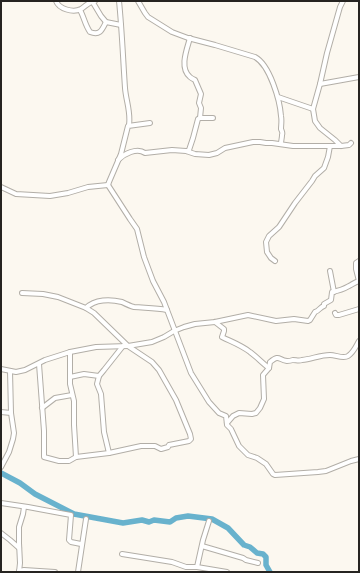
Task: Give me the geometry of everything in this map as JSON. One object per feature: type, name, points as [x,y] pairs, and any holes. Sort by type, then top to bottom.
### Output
[{"type":"street","points":[[56,1],[58,5],[69,10],[80,10],[93,1],[100,16],[106,22],[121,25]]},
{"type":"street","points":[[119,1],[125,86],[130,116],[121,154],[108,185],[137,229],[144,257],[153,281],[160,293],[191,373],[209,402],[219,413],[226,416],[226,423],[231,429],[239,446],[248,455],[263,462],[273,474],[326,471],[359,459]]},
{"type":"street","points":[[138,1],[148,17],[172,32],[258,59],[266,69],[278,97],[282,118],[281,144]]},
{"type":"street","points":[[341,146],[320,128],[315,120],[313,109],[327,53],[343,1]]},
{"type":"street","points":[[80,10],[90,32],[95,34],[98,33],[102,30],[106,22]]},
{"type":"street","points":[[186,151],[189,150],[198,119],[200,118],[201,108],[199,103],[201,94],[195,80],[189,76],[186,71],[184,64],[190,38]]},
{"type":"street","points":[[320,84],[359,77]]},
{"type":"street","points":[[278,97],[313,109]]},
{"type":"street","points":[[200,118],[213,118]]},
{"type":"street","points":[[129,125],[150,123]]},
{"type":"street","points":[[118,160],[126,154],[142,150],[145,153],[172,150],[186,151],[196,154],[209,154],[218,153],[225,148],[252,142],[303,146],[341,146],[350,144]]},
{"type":"street","points":[[275,261],[271,258],[268,252],[266,242],[269,236],[279,227],[315,176],[324,168],[330,146]]},
{"type":"street","points":[[1,187],[16,194],[50,196],[73,192],[88,187],[108,185]]},
{"type":"street","points":[[334,292],[359,281],[356,263],[359,261]]},
{"type":"street","points":[[1,369],[16,372],[25,370],[45,360],[70,352],[96,347],[128,346],[152,342],[184,327],[248,315],[276,321],[294,319],[308,321],[315,312],[331,300],[332,293],[334,292],[330,271]]},
{"type":"street","points":[[22,293],[43,294],[86,308],[94,313],[128,346],[152,362],[160,370],[176,400],[190,434],[189,441],[168,445],[168,447],[161,449],[155,446],[141,446],[109,453],[76,457],[69,461],[59,461],[44,457],[44,431],[39,364]]},
{"type":"street","points":[[86,308],[91,303],[110,300],[134,306],[166,310]]},
{"type":"street","points":[[335,313],[336,315],[339,315],[359,309]]},
{"type":"street","points":[[215,322],[224,329],[222,337],[242,346],[257,356],[262,363],[270,368]]},
{"type":"street","points":[[226,423],[233,416],[239,413],[252,414],[256,413],[260,408],[264,399],[264,375],[270,368],[270,362],[275,358],[285,361],[299,361],[332,355],[346,357],[355,350],[359,341]]},
{"type":"street","points":[[109,453],[104,432],[101,394],[97,384],[99,376],[123,346]]},
{"type":"street","points":[[70,352],[70,384],[74,401],[76,457]]},
{"type":"street","points":[[1,468],[3,458],[13,439],[14,433],[11,413],[10,371]]},
{"type":"street","points":[[70,377],[84,374],[99,376]]},
{"type":"street","points":[[42,408],[55,398],[72,395]]},
{"type":"street","points":[[1,412],[11,413]]},
{"type":"street","points":[[1,503],[72,515],[69,540],[71,542],[82,544]]},
{"type":"street","points":[[24,507],[19,527],[19,571],[55,572]]},
{"type":"street","points":[[78,572],[86,519]]},
{"type":"street","points":[[197,570],[203,540],[209,521]]},
{"type":"street","points":[[1,533],[19,548]]},
{"type":"street","points":[[202,546],[258,563]]},
{"type":"street","points":[[122,554],[172,562],[186,570],[227,572]]},
{"type":"waterway","points":[[1,473],[20,483],[35,494],[74,514],[123,523],[142,520],[149,522],[154,520],[170,522],[176,518],[188,516],[212,519],[228,528],[244,545],[250,547],[257,553],[263,554],[266,557],[266,565],[270,572]]}]
